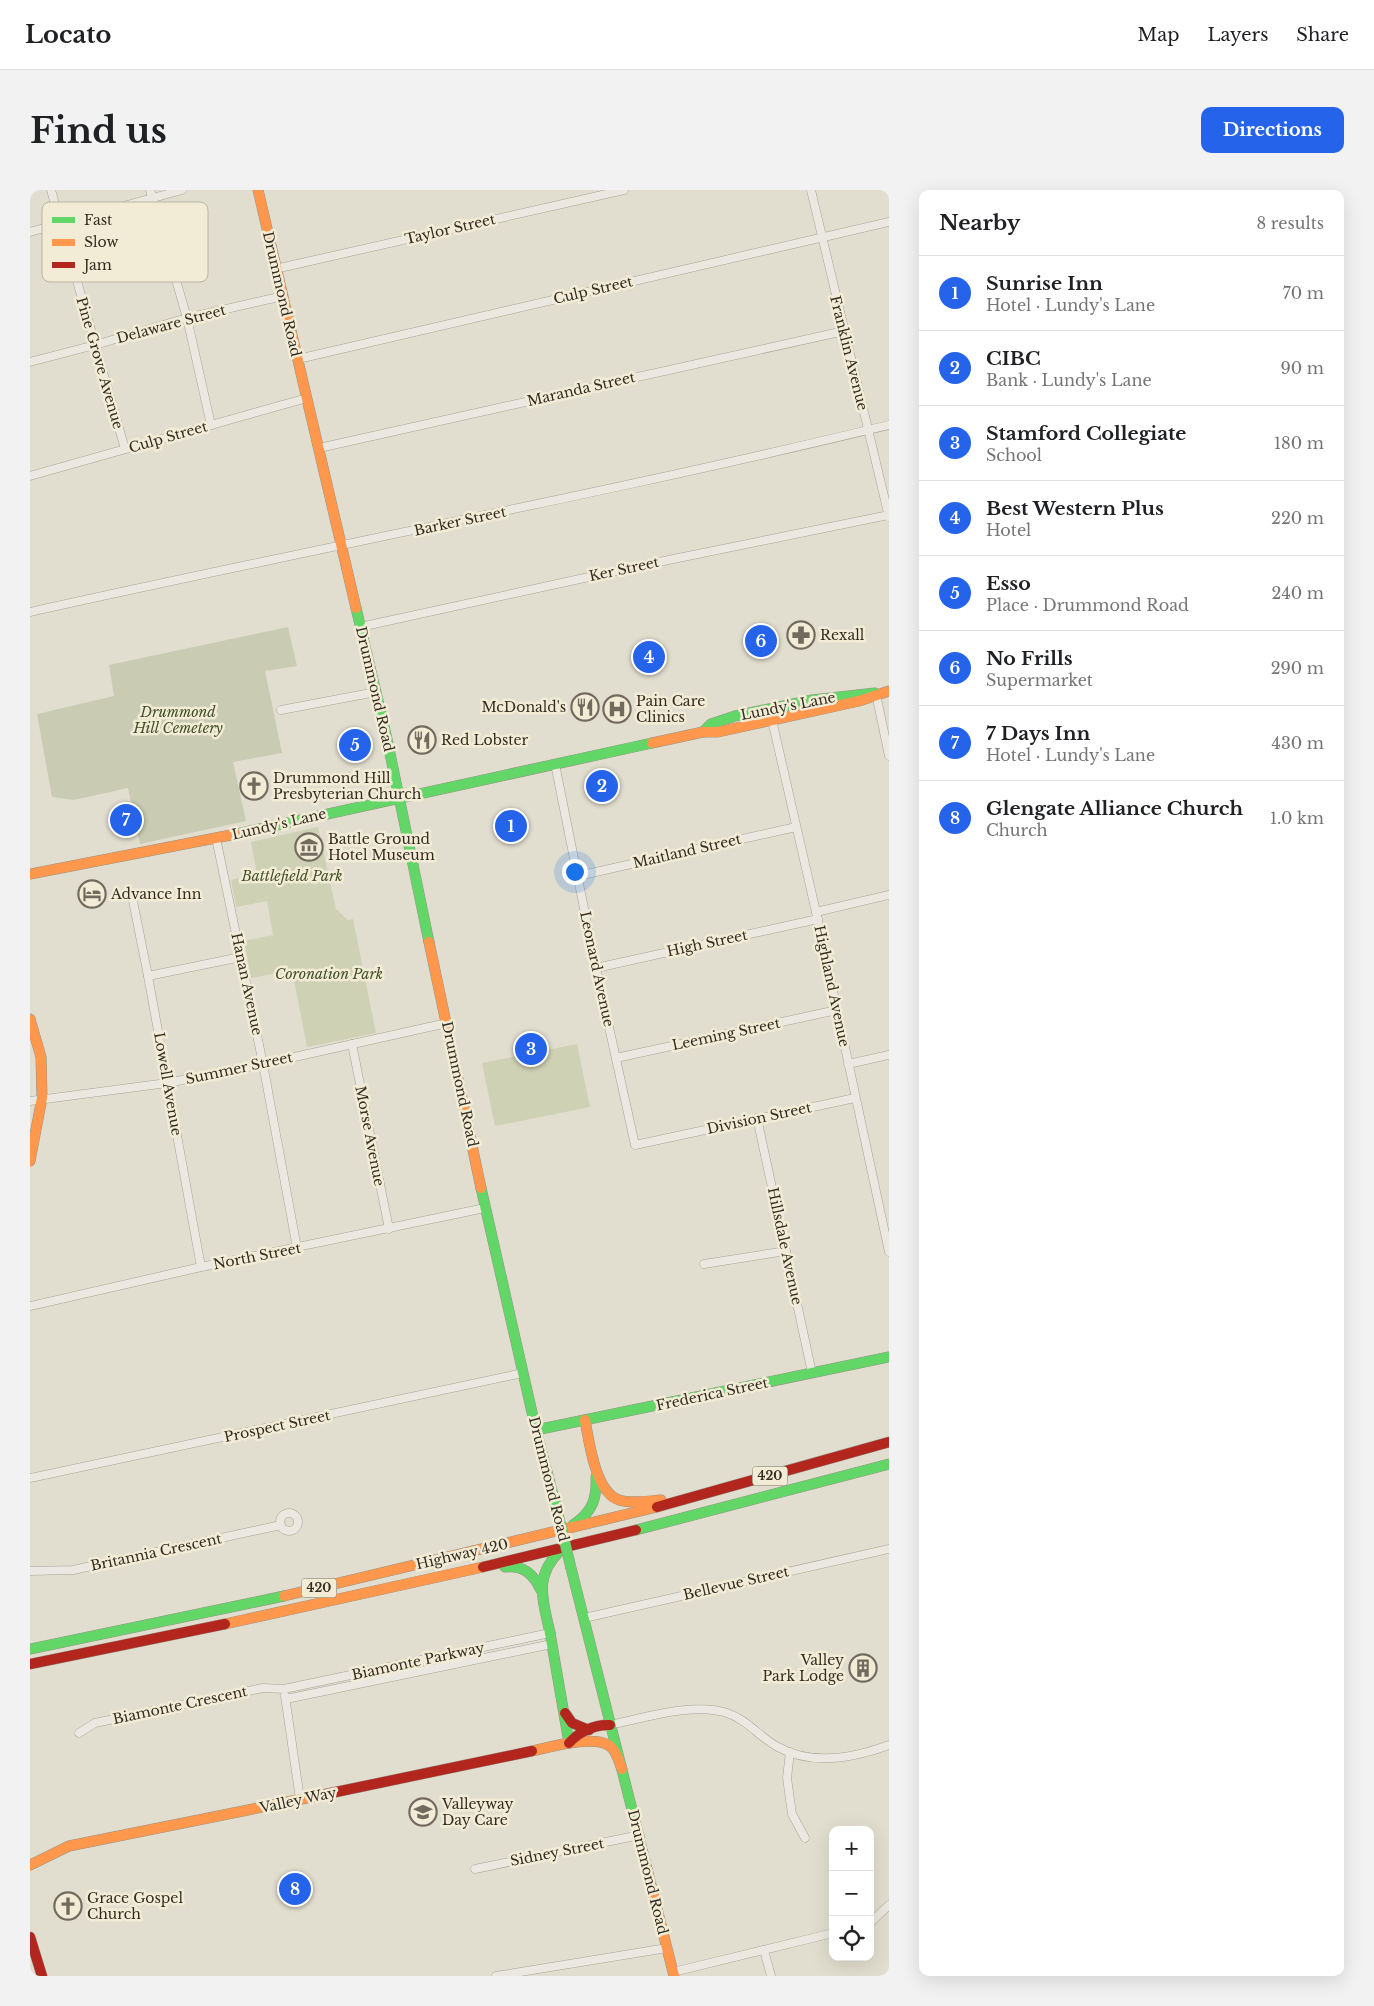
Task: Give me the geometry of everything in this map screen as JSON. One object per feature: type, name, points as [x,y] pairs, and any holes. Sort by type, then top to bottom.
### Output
[{"type":"main road","name":"Drummond Road","points":[[258,190],[376,692],[485,1208],[536,1430],[674,1974]]},
{"type":"main road","name":"Lundy's Lane","points":[[30,874],[216,838],[703,732],[718,732],[859,702],[876,694],[889,691]]},
{"type":"main road","name":"Lundy's Lane","points":[[703,732],[711,724],[735,716],[812,700],[862,693],[876,694]]},
{"type":"main road","points":[[30,1019],[40,1057],[42,1098],[30,1161]]},
{"type":"main road","name":"Frederica Street","points":[[536,1430],[889,1357]]},
{"type":"main road","points":[[585,1420],[596,1466],[604,1488],[616,1499],[635,1501],[688,1500]]},
{"type":"main road","name":"Highway 420","points":[[30,1649],[293,1594],[566,1530],[688,1500],[889,1443]]},
{"type":"main road","name":"Highway 420","points":[[30,1664],[252,1619],[561,1549],[889,1464]]},
{"type":"main road","points":[[566,1530],[585,1517],[595,1504],[597,1490],[596,1466]]},
{"type":"main road","points":[[561,1549],[552,1556],[542,1575],[543,1595],[562,1705],[573,1743],[600,1742],[607,1744],[613,1749],[622,1769]]},
{"type":"main road","points":[[479,1568],[520,1566],[533,1574],[543,1595]]},
{"type":"main road","points":[[562,1705],[570,1720],[579,1727],[589,1730]]},
{"type":"main road","name":"Valley Way","points":[[30,1865],[69,1846],[573,1743],[607,1730],[610,1725],[604,1724],[573,1737],[573,1743]]},
{"type":"main road","points":[[30,1937],[42,1976]]},
{"type":"street","points":[[127,202],[151,194],[182,190]]},
{"type":"street","name":"Taylor Street","points":[[276,269],[624,190]]},
{"type":"street","name":"Franklin Avenue","points":[[811,190],[889,516]]},
{"type":"street","name":"Culp Street","points":[[298,359],[889,222]]},
{"type":"street","name":"Pine Grove Avenue","points":[[77,282],[125,449]]},
{"type":"street","points":[[176,282],[211,425]]},
{"type":"street","name":"Delaware Street","points":[[30,362],[186,318],[283,296]]},
{"type":"street","name":"Maranda Street","points":[[319,448],[844,331]]},
{"type":"street","name":"Culp Street","points":[[30,476],[306,398]]},
{"type":"street","name":"Barker Street","points":[[30,612],[164,582],[619,487],[889,425]]},
{"type":"street","name":"Ker Street","points":[[360,627],[644,565],[889,516]]},
{"type":"street","points":[[281,710],[376,692]]},
{"type":"street","points":[[876,694],[889,756]]},
{"type":"street","name":"Highland Avenue","points":[[772,720],[817,915],[848,1064],[885,1216],[889,1252]]},
{"type":"street","name":"Leonard Avenue","points":[[555,764],[596,968],[635,1145],[663,1140]]},
{"type":"street","name":"Maitland Street","points":[[578,876],[796,827]]},
{"type":"street","name":"Hanan Avenue","points":[[216,838],[263,1064],[297,1248]]},
{"type":"street","name":"High Street","points":[[596,968],[817,915],[889,895]]},
{"type":"street","name":"Lowell Avenue","points":[[133,901],[201,1267]]},
{"type":"street","points":[[148,976],[241,956]]},
{"type":"street","name":"Leeming Street","points":[[616,1058],[837,1010]]},
{"type":"street","name":"Summer Street","points":[[30,1101],[167,1083],[263,1064],[447,1023]]},
{"type":"street","name":"Morse Avenue","points":[[352,1044],[388,1229]]},
{"type":"street","points":[[848,1064],[889,1055]]},
{"type":"street","name":"Division Street","points":[[663,1140],[757,1118],[856,1098]]},
{"type":"street","name":"Hillsdale Avenue","points":[[757,1118],[812,1373]]},
{"type":"street","name":"North Street","points":[[30,1306],[201,1267],[485,1208]]},
{"type":"street","points":[[704,1264],[786,1251]]},
{"type":"street","name":"Prospect Street","points":[[30,1478],[523,1373]]},
{"type":"street","name":"Britannia Crescent","points":[[30,1571],[73,1570],[281,1525]]},
{"type":"street","name":"Bellevue Street","points":[[584,1618],[889,1549]]},
{"type":"street","name":"Biamonte Parkway","points":[[284,1689],[550,1633]]},
{"type":"street","name":"Biamonte Parkway","points":[[286,1699],[552,1644]]},
{"type":"street","name":"Biamonte Crescent","points":[[79,1733],[95,1724],[263,1688],[284,1689]]},
{"type":"street","points":[[284,1689],[300,1799]]},
{"type":"street","name":"Valley Way","points":[[610,1725],[670,1713],[705,1709],[727,1713],[743,1721],[777,1747],[805,1756],[833,1758],[889,1745]]},
{"type":"street","points":[[790,1752],[787,1778],[792,1814],[805,1838]]},
{"type":"street","name":"Sidney Street","points":[[475,1869],[640,1835]]},
{"type":"street","points":[[874,1919],[889,1905]]},
{"type":"street","points":[[674,1974],[829,1934]]},
{"type":"street","points":[[496,1976],[667,1948]]},
{"type":"street","points":[[764,1950],[771,1976]]},
{"type":"green space","name":"Drummond Hill Cemetery","points":[[288,627],[297,666],[265,671],[282,753],[233,762],[246,821],[140,844],[128,788],[74,800],[52,797],[37,714],[114,696],[109,665]]},
{"type":"green space","points":[[318,827],[336,909],[348,920],[353,919],[376,1033],[307,1047],[292,970],[251,978],[244,941],[273,935],[267,901],[236,907],[231,880],[257,874],[251,842]]},
{"type":"green space","points":[[577,1044],[590,1107],[495,1126],[482,1063]]},
{"type":"traffic: fast","points":[[356,608],[387,739],[429,942]]},
{"type":"traffic: fast","points":[[703,732],[711,724],[735,716],[812,700],[875,693]]},
{"type":"traffic: fast","points":[[236,834],[652,743]]},
{"type":"traffic: fast","points":[[481,1188],[536,1430],[558,1514]]},
{"type":"traffic: fast","points":[[536,1430],[889,1357]]},
{"type":"traffic: fast","points":[[636,1530],[889,1464]]},
{"type":"traffic: fast","points":[[573,1525],[585,1515],[592,1505],[596,1492],[596,1477]]},
{"type":"traffic: fast","points":[[558,1514],[571,1568]]},
{"type":"traffic: fast","points":[[550,1633],[543,1599],[543,1579],[546,1569],[561,1550]]},
{"type":"traffic: fast","points":[[505,1567],[523,1569],[535,1579],[541,1590]]},
{"type":"traffic: fast","points":[[571,1568],[647,1869]]},
{"type":"traffic: fast","points":[[30,1649],[284,1596]]},
{"type":"traffic: fast","points":[[550,1633],[569,1743]]},
{"type":"traffic: slow","points":[[258,190],[356,608]]},
{"type":"traffic: slow","points":[[652,743],[703,732],[718,732],[859,701],[889,691]]},
{"type":"traffic: slow","points":[[30,874],[236,834]]},
{"type":"traffic: slow","points":[[429,942],[481,1188]]},
{"type":"traffic: slow","points":[[30,1019],[41,1057],[42,1098],[30,1161]]},
{"type":"traffic: slow","points":[[585,1420],[594,1465],[604,1487],[611,1495],[619,1500],[629,1502],[661,1500]]},
{"type":"traffic: slow","points":[[284,1596],[657,1507]]},
{"type":"traffic: slow","points":[[225,1624],[483,1567]]},
{"type":"traffic: slow","points":[[532,1751],[574,1742],[597,1742],[612,1748],[617,1755],[622,1769]]},
{"type":"traffic: slow","points":[[30,1865],[69,1846],[312,1797]]},
{"type":"traffic: slow","points":[[647,1869],[674,1976]]},
{"type":"traffic: jam","points":[[657,1507],[889,1442]]},
{"type":"traffic: jam","points":[[483,1567],[636,1530]]},
{"type":"traffic: jam","points":[[30,1664],[225,1624]]},
{"type":"traffic: jam","points":[[565,1713],[572,1723],[589,1730]]},
{"type":"traffic: jam","points":[[569,1743],[578,1735],[588,1730],[610,1725]]},
{"type":"traffic: jam","points":[[312,1797],[532,1751]]},
{"type":"traffic: jam","points":[[30,1937],[42,1976]]},
{"type":"place","name":"Rexall","points":[[801,635]]},
{"type":"place","name":"No Frills","points":[[761,641]]},
{"type":"place","name":"Best Western Plus","points":[[649,657]]},
{"type":"place","name":"McDonald's","points":[[585,707]]},
{"type":"place","name":"Pain Care Clinics","points":[[617,709]]},
{"type":"place","name":"Red Lobster","points":[[422,740]]},
{"type":"place","name":"Esso","points":[[355,745]]},
{"type":"place","name":"Drummond Hill Presbyterian Church","points":[[254,786]]},
{"type":"place","name":"CIBC","points":[[602,786]]},
{"type":"place","name":"7 Days Inn","points":[[126,820]]},
{"type":"place","name":"Sunrise Inn","points":[[511,826]]},
{"type":"place","name":"Battle Ground Hotel Museum","points":[[309,847]]},
{"type":"place","name":"Advance Inn","points":[[92,894]]},
{"type":"place","name":"Stamford Collegiate","points":[[531,1049]]},
{"type":"place","name":"Valley Park Lodge","points":[[863,1668]]},
{"type":"place","name":"Valleyway Day Care","points":[[423,1812]]},
{"type":"place","name":"Glengate Alliance Church","points":[[295,1889]]},
{"type":"place","name":"Grace Gospel Church","points":[[68,1906]]},
{"type":"park label","name":"Battlefield Park","points":[[292,876]]},
{"type":"park label","name":"Coronation Park","points":[[329,974]]}]
